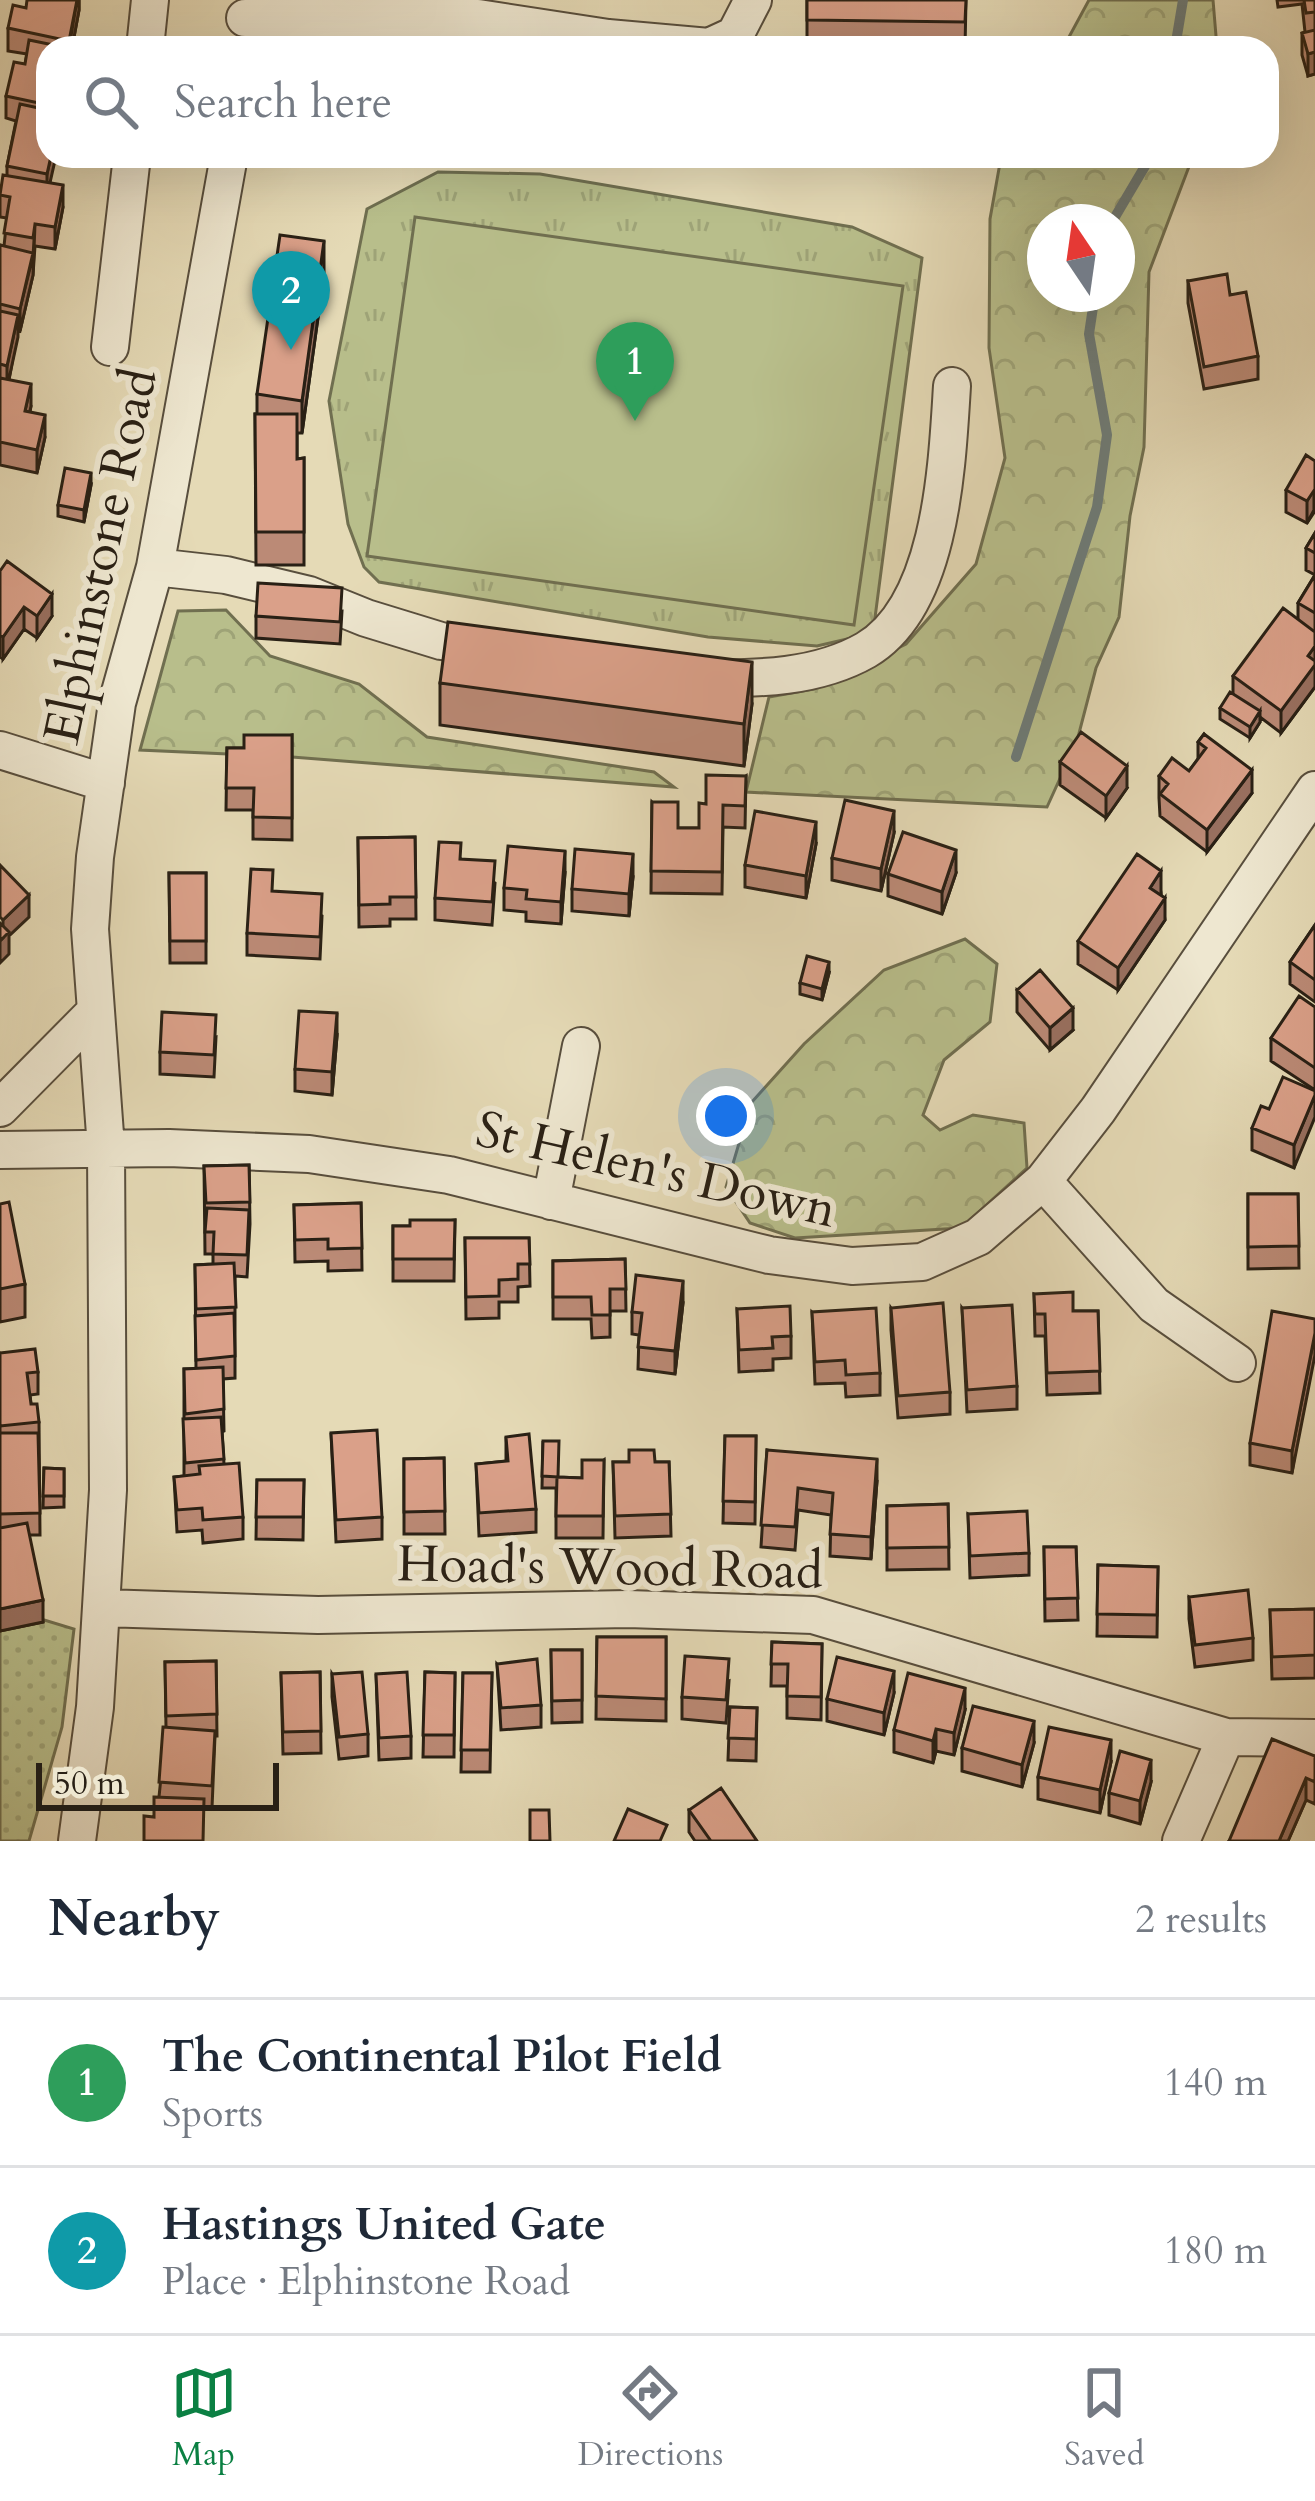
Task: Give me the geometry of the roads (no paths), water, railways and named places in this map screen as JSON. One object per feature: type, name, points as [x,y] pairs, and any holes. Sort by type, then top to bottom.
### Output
[{"type":"street","points":[[146,36],[150,0]]},
{"type":"street","points":[[733,36],[753,0]]},
{"type":"street","points":[[244,22],[478,19],[594,36]]},
{"type":"street","points":[[110,347],[131,168]]},
{"type":"street","name":"Elphinstone Road","points":[[76,1841],[95,1707],[108,1490],[106,1148],[90,929],[95,857],[117,703],[155,567],[227,168]]},
{"type":"street","points":[[675,675],[751,679],[797,674],[866,650],[892,629],[910,604],[938,519],[947,474],[952,386]]},
{"type":"street","points":[[155,567],[226,575],[309,596],[366,619],[441,640],[535,654]]},
{"type":"street","points":[[0,750],[106,783]]},
{"type":"street","name":"St Helen's Down","points":[[0,1150],[309,1154],[449,1174],[731,1248],[852,1266],[922,1262],[978,1237],[1043,1181],[1098,1110],[1315,790]]},
{"type":"street","points":[[0,1108],[95,1012]]},
{"type":"street","points":[[551,1201],[581,1046]]},
{"type":"street","points":[[1043,1181],[1154,1305],[1237,1364]]},
{"type":"street","name":"Hoad's Wood Road","points":[[103,1607],[318,1615],[628,1609],[813,1615],[1226,1737],[1315,1738]]},
{"type":"street","points":[[1181,1841],[1226,1737]]},
{"type":"waterway","points":[[1177,36],[1183,0]]},
{"type":"waterway","points":[[1123,204],[1144,168]]},
{"type":"waterway","points":[[1016,757],[1097,507],[1107,435],[1089,334],[1092,312]]},
{"type":"place","name":"Hastings United Gate","points":[[291,350]]},
{"type":"place","name":"The Continental Pilot Field","points":[[635,421]]}]
